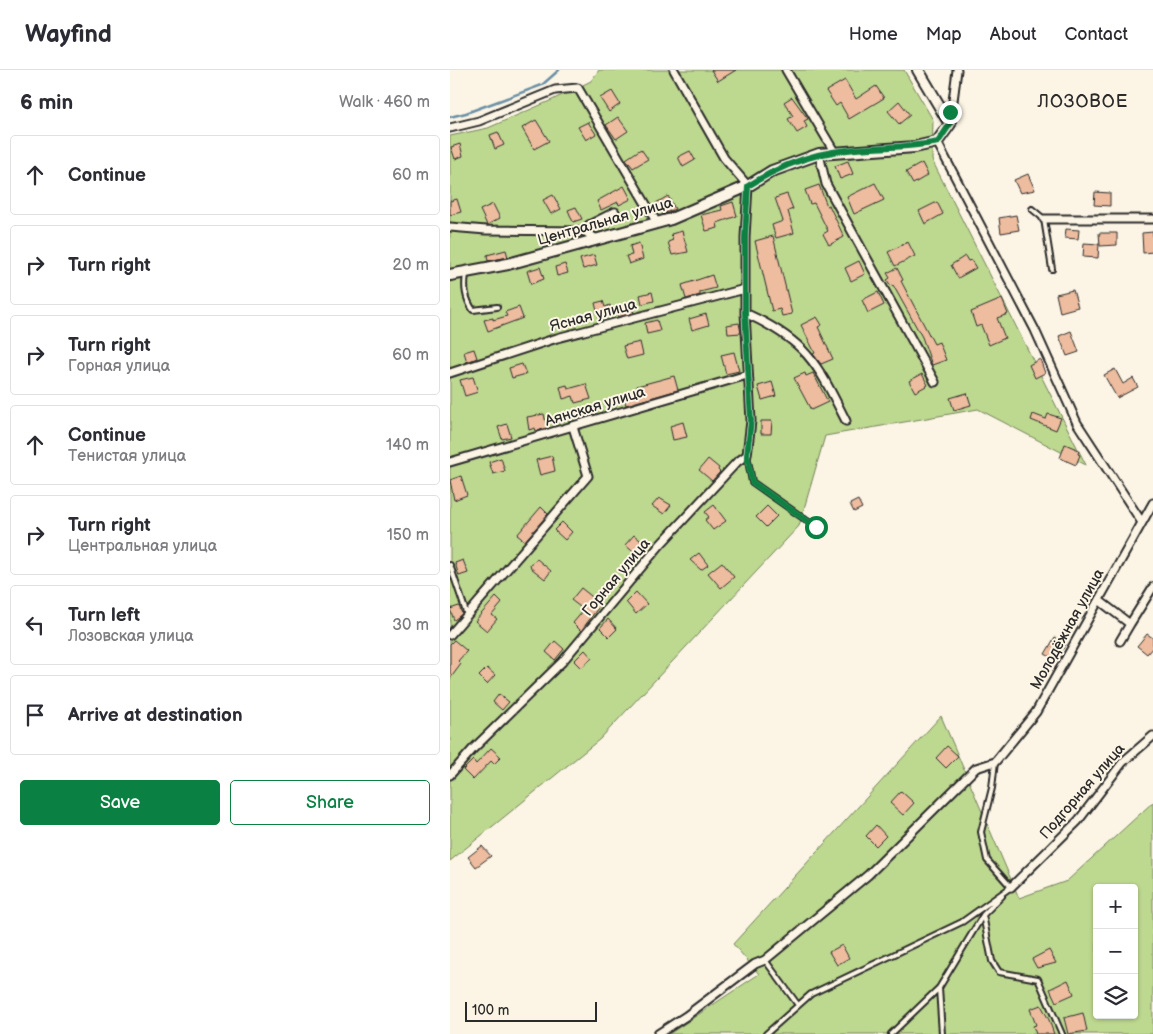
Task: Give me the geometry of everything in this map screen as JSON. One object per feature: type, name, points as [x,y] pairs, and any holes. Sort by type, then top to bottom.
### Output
[{"type":"main road","points":[[918,70],[950,124],[938,142]]},
{"type":"main road","name":"Центральная улица","points":[[450,275],[508,264],[657,223],[748,186],[772,171],[819,154],[915,147],[938,142]]},
{"type":"street","points":[[674,70],[724,158],[748,186],[745,237],[745,313],[751,421],[747,455]]},
{"type":"street","points":[[786,70],[835,153]]},
{"type":"street","points":[[950,124],[957,70]]},
{"type":"street","points":[[450,128],[479,121],[554,90],[578,88],[657,223]]},
{"type":"street","points":[[938,142],[1035,330],[1077,423],[1141,521]]},
{"type":"street","points":[[819,154],[826,184],[935,382]]},
{"type":"street","points":[[584,231],[589,225],[615,212]]},
{"type":"street","points":[[1044,219],[1153,219]]},
{"type":"street","points":[[450,227],[486,230],[584,231],[598,240]]},
{"type":"street","name":"Ясная улица","points":[[450,373],[557,338],[745,289]]},
{"type":"street","points":[[745,313],[775,326],[804,348],[823,376],[846,421]]},
{"type":"street","name":"Аянская улица","points":[[450,462],[747,374]]},
{"type":"street","points":[[450,634],[588,476],[573,427]]},
{"type":"street","name":"Горная улица","points":[[450,775],[473,749],[562,662],[660,545],[737,462],[747,455]]},
{"type":"street","name":"Молодёжная улица","points":[[995,762],[1036,712],[1100,601],[1141,521],[1153,503]]},
{"type":"street","points":[[1120,641],[1153,587]]},
{"type":"street","points":[[1100,601],[1130,624]]},
{"type":"street","name":"Подгорная улица","points":[[1011,887],[1078,821],[1123,762],[1153,736]]},
{"type":"street","points":[[658,1034],[686,1016],[755,964],[765,960],[868,875],[976,768],[995,762]]},
{"type":"lane","points":[[1032,209],[1044,219],[1052,269]]},
{"type":"lane","points":[[466,272],[464,288],[468,302],[473,310],[497,307]]},
{"type":"lane","points":[[747,455],[752,482],[816,527]]},
{"type":"lane","points":[[450,565],[467,615]]},
{"type":"lane","points":[[995,762],[992,788],[981,832],[987,860],[1011,887]]},
{"type":"lane","points":[[891,1034],[939,988],[983,915],[1011,887]]},
{"type":"lane","points":[[766,1034],[810,994],[962,922],[1011,887]]},
{"type":"lane","points":[[983,915],[992,961],[999,972],[1038,980],[1062,1034]]},
{"type":"lane","points":[[765,960],[798,1005]]},
{"type":"lane","points":[[939,988],[942,1034]]},
{"type":"green space","points":[[599,70],[904,70],[933,120],[932,160],[1086,465],[978,409],[825,436],[799,526],[600,739],[450,861],[450,136],[488,128],[552,100],[591,81]]},
{"type":"green space","points":[[941,716],[1019,898],[1067,881],[1153,802],[1153,1034],[669,1034],[759,974],[733,944]]},
{"type":"building","points":[[711,70],[736,70],[718,81]]},
{"type":"building","points":[[845,80],[856,99],[876,86],[884,98],[849,119],[840,103],[836,106],[826,91]]},
{"type":"building","points":[[612,91],[620,104],[609,112],[600,98]]},
{"type":"building","points":[[792,97],[808,119],[804,121],[807,127],[797,133],[788,119],[793,116],[784,102]]},
{"type":"building","points":[[899,101],[910,115],[899,124],[888,111]]},
{"type":"building","points":[[618,117],[628,131],[616,139],[606,125]]},
{"type":"building","points":[[536,120],[549,141],[534,149],[522,128]]},
{"type":"building","points":[[588,122],[596,134],[586,140],[578,127]]},
{"type":"building","points":[[498,132],[504,145],[495,149],[490,135]]},
{"type":"building","points":[[460,144],[463,156],[455,159],[451,147]]},
{"type":"building","points":[[641,149],[648,159],[633,168],[626,159]]},
{"type":"building","points":[[690,151],[695,160],[683,167],[678,157]]},
{"type":"building","points":[[848,161],[853,174],[840,179],[835,166]]},
{"type":"building","points":[[922,163],[928,175],[913,184],[906,172]]},
{"type":"building","points":[[1028,174],[1035,190],[1020,193],[1014,180]]},
{"type":"building","points":[[875,183],[884,200],[854,214],[847,197]]},
{"type":"building","points":[[819,185],[827,206],[829,205],[844,237],[829,245],[823,234],[828,231],[814,203],[810,204],[805,190]]},
{"type":"building","points":[[624,186],[631,199],[619,205],[618,202],[601,210],[597,201]]},
{"type":"building","points":[[1095,192],[1110,193],[1110,206],[1094,205]]},
{"type":"building","points":[[787,194],[793,209],[788,211],[794,233],[776,238],[772,225],[783,221],[775,198]]},
{"type":"building","points":[[553,195],[561,209],[551,214],[543,200]]},
{"type":"building","points":[[668,196],[675,209],[663,214],[656,203]]},
{"type":"building","points":[[457,199],[461,212],[450,215],[450,201]]},
{"type":"building","points":[[733,202],[737,216],[717,223],[718,228],[706,231],[701,215],[722,210],[721,206]]},
{"type":"building","points":[[937,202],[943,214],[925,224],[919,211]]},
{"type":"building","points":[[493,204],[500,218],[487,225],[480,210]]},
{"type":"building","points":[[576,207],[582,219],[573,222],[568,210]]},
{"type":"building","points":[[1016,215],[1019,230],[1001,233],[999,218]]},
{"type":"building","points":[[1066,229],[1079,230],[1078,239],[1065,238]]},
{"type":"building","points":[[682,231],[688,252],[672,255],[668,242],[673,240],[671,234]]},
{"type":"building","points":[[1153,232],[1153,252],[1143,253],[1142,233]]},
{"type":"building","points":[[1099,233],[1117,233],[1117,245],[1100,246]]},
{"type":"building","points":[[773,236],[792,314],[782,316],[780,309],[772,311],[755,241]]},
{"type":"building","points":[[908,242],[915,256],[895,266],[888,252]]},
{"type":"building","points":[[639,243],[643,259],[629,264],[626,256],[632,255],[630,246]]},
{"type":"building","points":[[1084,243],[1099,244],[1098,258],[1083,257]]},
{"type":"building","points":[[506,250],[508,257],[488,261],[487,255]]},
{"type":"building","points":[[594,255],[597,265],[583,269],[580,259]]},
{"type":"building","points":[[965,256],[968,261],[971,260],[976,268],[958,278],[951,265]]},
{"type":"building","points":[[859,261],[865,274],[851,281],[845,268]]},
{"type":"building","points":[[565,264],[568,273],[557,276],[555,267]]},
{"type":"building","points":[[540,267],[544,279],[531,284],[527,271]]},
{"type":"building","points":[[897,268],[903,280],[901,281],[934,344],[939,342],[946,360],[932,365],[922,337],[893,285],[891,286],[887,280],[890,278],[887,273]]},
{"type":"building","points":[[712,275],[716,288],[700,292],[700,295],[686,299],[682,285]]},
{"type":"building","points":[[1073,290],[1078,307],[1060,312],[1056,294]]},
{"type":"building","points":[[652,292],[654,301],[642,304],[640,295]]},
{"type":"building","points":[[878,292],[884,305],[868,313],[862,300]]},
{"type":"building","points":[[1002,299],[1008,314],[997,318],[1005,338],[989,345],[981,325],[976,327],[971,312]]},
{"type":"building","points":[[603,301],[605,307],[610,305],[613,315],[599,319],[595,303]]},
{"type":"building","points":[[631,305],[634,313],[618,317],[615,310]]},
{"type":"building","points":[[519,307],[523,318],[488,331],[484,320],[493,318],[493,320],[507,316],[505,312]]},
{"type":"building","points":[[706,314],[709,325],[692,330],[689,319]]},
{"type":"building","points":[[817,317],[822,325],[818,327],[833,359],[821,364],[813,354],[815,353],[801,325]]},
{"type":"building","points":[[657,320],[660,331],[647,334],[645,323]]},
{"type":"building","points":[[739,323],[741,333],[728,334],[727,325]]},
{"type":"building","points":[[1071,331],[1079,352],[1067,356],[1059,336]]},
{"type":"building","points":[[640,342],[643,355],[627,359],[623,346]]},
{"type":"building","points":[[474,349],[477,358],[467,362],[464,352]]},
{"type":"building","points":[[734,352],[739,371],[726,374],[721,355]]},
{"type":"building","points":[[1040,359],[1045,373],[1035,378],[1029,365]]},
{"type":"building","points":[[522,364],[526,374],[512,378],[509,368]]},
{"type":"building","points":[[1115,369],[1123,384],[1133,378],[1138,387],[1117,398],[1104,375]]},
{"type":"building","points":[[805,373],[806,376],[813,373],[828,402],[811,410],[794,378]]},
{"type":"building","points":[[922,374],[928,385],[915,392],[909,381]]},
{"type":"building","points":[[674,376],[678,390],[626,405],[623,395],[638,390],[637,386]]},
{"type":"building","points":[[473,377],[478,392],[465,396],[460,380]]},
{"type":"building","points":[[772,382],[776,396],[762,400],[758,386]]},
{"type":"building","points":[[586,384],[591,399],[575,403],[573,396],[563,399],[560,387],[567,385],[568,389]]},
{"type":"building","points":[[967,393],[971,405],[954,410],[950,398]]},
{"type":"building","points":[[544,414],[547,428],[536,431],[535,428],[529,430],[527,417]]},
{"type":"building","points":[[1033,414],[1046,419],[1048,414],[1061,418],[1056,430],[1031,420]]},
{"type":"building","points":[[761,421],[772,421],[771,434],[761,434]]},
{"type":"building","points":[[683,422],[687,437],[673,440],[670,426]]},
{"type":"building","points":[[507,424],[511,437],[502,439],[498,427]]},
{"type":"building","points":[[1065,444],[1079,450],[1078,454],[1080,455],[1076,465],[1060,458]]},
{"type":"building","points":[[552,456],[555,471],[540,475],[536,460]]},
{"type":"building","points":[[501,458],[505,471],[493,474],[489,462]]},
{"type":"building","points":[[708,459],[719,468],[720,472],[712,481],[699,470]]},
{"type":"building","points":[[461,476],[467,495],[454,500],[450,480]]},
{"type":"building","points":[[659,498],[671,505],[664,514],[652,506]]},
{"type":"building","points":[[858,500],[862,508],[854,512],[850,504]]},
{"type":"building","points":[[714,505],[726,521],[713,530],[705,520],[709,517],[705,512]]},
{"type":"building","points":[[767,506],[777,516],[766,527],[756,517]]},
{"type":"building","points":[[541,507],[548,514],[525,541],[517,535]]},
{"type":"building","points":[[562,522],[572,532],[565,540],[554,530]]},
{"type":"building","points":[[634,535],[645,544],[636,554],[625,545]]},
{"type":"building","points":[[699,553],[708,565],[701,570],[690,560]]},
{"type":"building","points":[[537,559],[551,571],[545,579],[531,568],[530,564]]},
{"type":"building","points":[[463,560],[468,573],[459,576],[455,563]]},
{"type":"building","points":[[722,562],[734,577],[721,588],[708,573]]},
{"type":"building","points":[[581,588],[601,604],[581,631],[573,623],[584,610],[571,600]]},
{"type":"building","points":[[636,592],[647,604],[636,614],[626,602]]},
{"type":"building","points":[[496,597],[502,603],[492,615],[497,619],[487,631],[475,621]]},
{"type":"building","points":[[459,606],[462,614],[454,620],[450,609]]},
{"type":"building","points":[[608,619],[617,629],[609,637],[600,628]]},
{"type":"building","points":[[1147,634],[1153,638],[1153,647],[1147,654],[1137,646]]},
{"type":"building","points":[[1055,637],[1066,644],[1058,657],[1055,655],[1052,658],[1045,654]]},
{"type":"building","points":[[454,640],[467,651],[458,661],[461,664],[450,679],[450,644]]},
{"type":"building","points":[[555,641],[564,649],[555,660],[546,652]]},
{"type":"building","points":[[585,650],[592,658],[581,668],[574,661]]},
{"type":"building","points":[[487,668],[495,675],[487,684],[479,676]]},
{"type":"building","points":[[499,694],[509,702],[502,710],[493,702]]},
{"type":"building","points":[[947,746],[958,756],[946,768],[936,758]]},
{"type":"building","points":[[491,748],[501,757],[494,764],[491,761],[473,780],[463,770],[473,760],[476,764]]},
{"type":"building","points":[[901,791],[914,803],[903,815],[890,803]]},
{"type":"building","points":[[876,825],[886,836],[876,846],[866,836]]},
{"type":"building","points":[[482,846],[491,856],[476,867],[468,857]]},
{"type":"building","points":[[842,945],[849,958],[837,965],[829,952]]},
{"type":"building","points":[[1049,950],[1056,963],[1037,968],[1032,959]]},
{"type":"building","points":[[1068,980],[1074,994],[1056,1002],[1050,989]]},
{"type":"building","points":[[1041,1005],[1054,1034],[1036,1034],[1033,1026],[1036,1025],[1030,1009]]},
{"type":"building","points":[[1083,1013],[1087,1031],[1068,1034],[1064,1018]]},
{"type":"waterway","points":[[450,117],[542,85],[559,70]]},
{"type":"district","name":"ЛОЗОВОЕ","points":[[1083,101]]},
{"type":"route","points":[[816,527],[752,482],[747,455],[751,421],[745,313],[745,237],[748,186],[772,171],[819,154],[871,148],[915,147],[938,142],[950,124],[950,112]]}]
